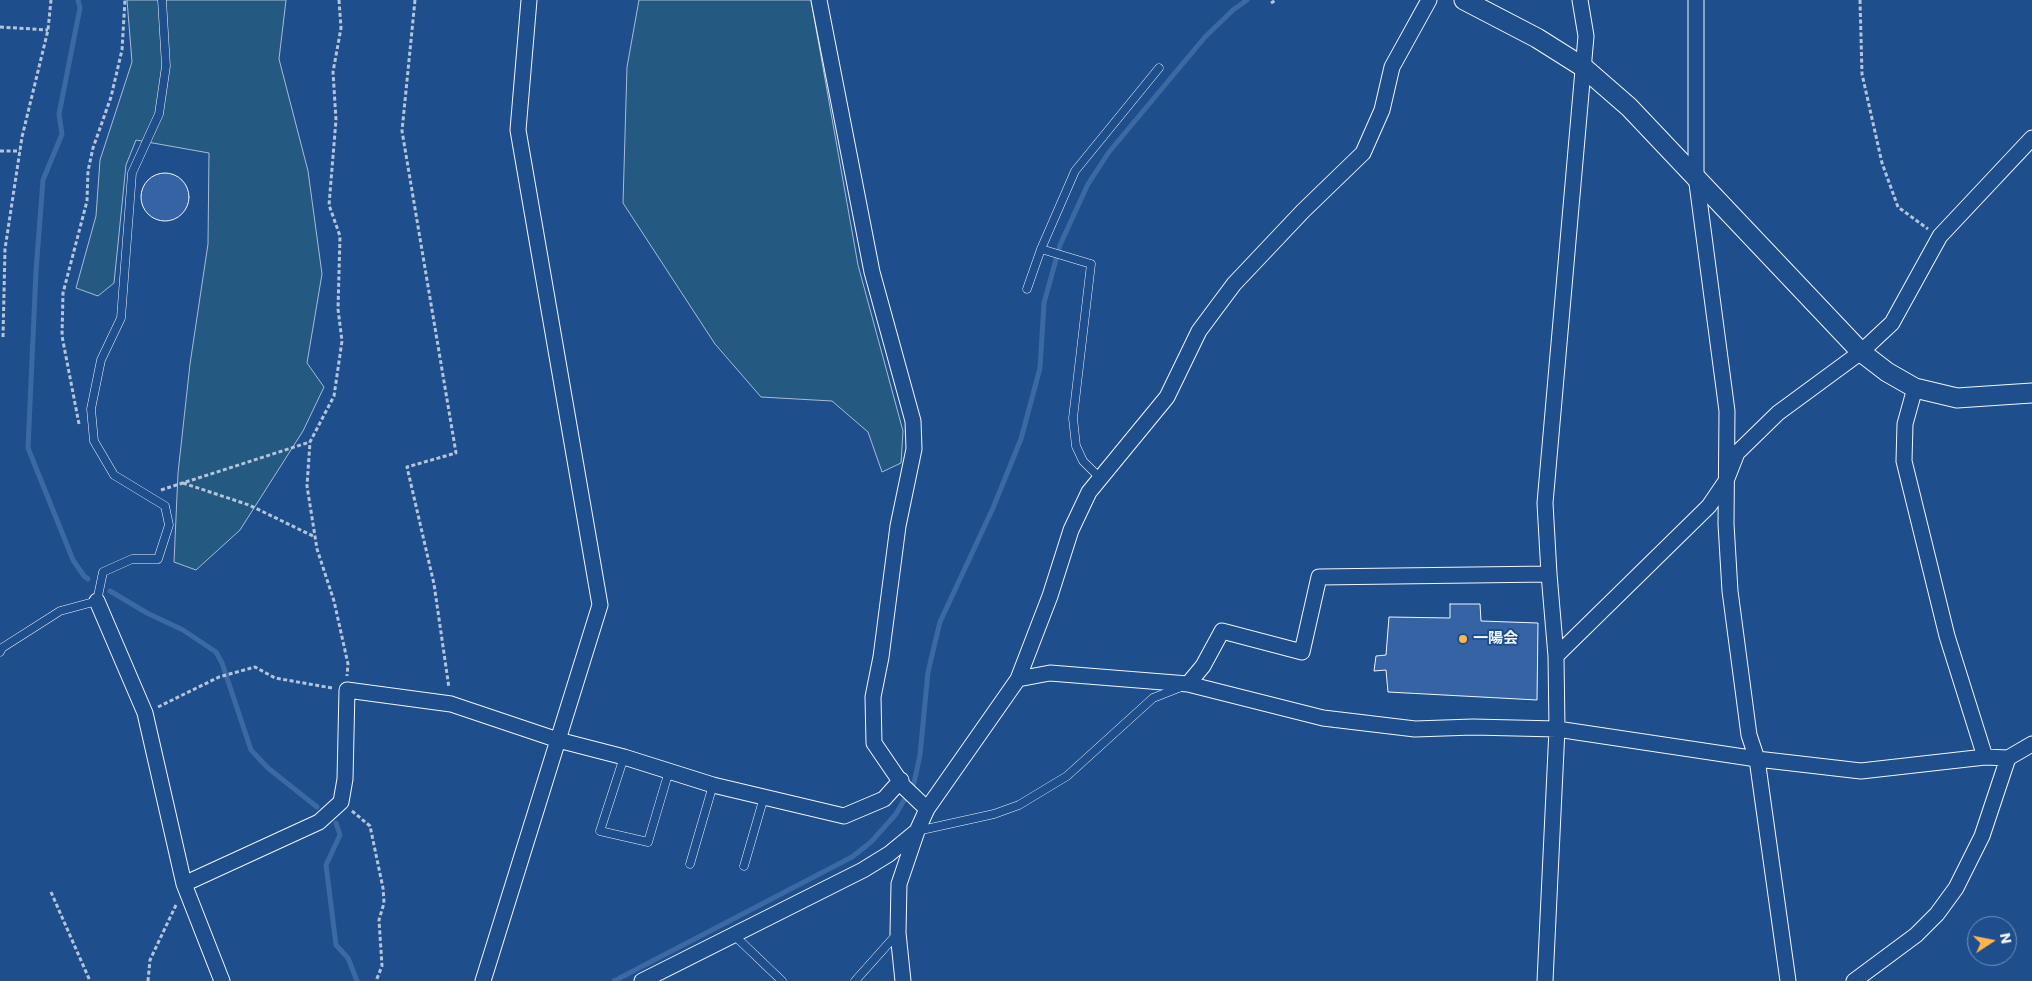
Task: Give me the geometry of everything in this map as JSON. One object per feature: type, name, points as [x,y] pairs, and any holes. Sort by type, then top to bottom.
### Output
[{"type":"street","points":[[483,981],[600,605],[518,130],[529,0]]},
{"type":"street","points":[[819,0],[872,272],[913,421],[914,449],[898,526],[881,657],[873,697],[874,743],[902,784],[927,809]]},
{"type":"street","points":[[903,981],[898,933],[898,884],[917,831],[927,809],[1018,679],[1050,596],[1071,530],[1089,492],[1167,397],[1199,331],[1234,284],[1303,211],[1363,153],[1382,110],[1392,67],[1429,0]]},
{"type":"street","points":[[1464,0],[1537,38],[1583,67],[1629,107],[1861,352],[1887,372],[1915,388],[1958,398],[2032,394]]},
{"type":"street","points":[[1545,981],[1557,729],[1556,656],[1545,503],[1586,36],[1580,0]]},
{"type":"street","points":[[1696,0],[1696,176],[1727,411],[1726,481],[1730,591],[1749,735],[1757,759],[1788,981]]},
{"type":"street","points":[[1556,656],[1709,506],[1726,481],[1737,453],[1778,413],[1861,352],[1892,323],[1940,236],[2032,138]]},
{"type":"street","points":[[1915,388],[1905,424],[1904,461],[1947,636],[1985,757]]},
{"type":"street","points":[[1188,684],[1202,666],[1222,631],[1302,652],[1319,578],[1549,574]]},
{"type":"street","points":[[97,601],[145,713],[184,884],[222,981]]},
{"type":"street","points":[[1018,679],[1050,673],[1188,684],[1323,718],[1415,729],[1473,727],[1557,729],[1757,759],[1861,771],[1985,757],[2008,758],[2032,744]]},
{"type":"street","points":[[184,884],[319,822],[341,802],[345,779],[347,690],[451,704],[558,740],[624,757],[713,785],[844,816],[884,799],[902,784]]},
{"type":"street","points":[[1854,981],[1916,935],[1937,914],[1956,888],[1982,836],[2008,758]]},
{"type":"street","points":[[643,981],[863,870],[889,854],[917,831]]},
{"type":"lane","points":[[0,652],[2,648],[60,611],[97,601],[103,572],[132,559],[158,559],[169,525],[165,506],[114,475],[94,441],[91,409],[101,360],[121,318],[132,173],[159,114],[166,66],[162,0]]},
{"type":"lane","points":[[1027,289],[1045,250],[1075,171],[1159,68]]},
{"type":"lane","points":[[1045,250],[1091,264],[1073,418],[1076,446],[1083,461],[1100,478]]},
{"type":"lane","points":[[917,831],[994,814],[1019,805],[1067,776],[1153,698],[1188,684]]},
{"type":"lane","points":[[624,757],[600,831],[648,842],[669,771]]},
{"type":"lane","points":[[690,864],[713,785]]},
{"type":"lane","points":[[744,866],[764,797]]},
{"type":"lane","points":[[855,981],[898,933]]},
{"type":"lane","points":[[735,936],[782,981]]},
{"type":"path","points":[[3,337],[5,249],[20,151],[48,30],[51,0]]},
{"type":"path","points":[[94,441],[81,431],[74,406],[62,336],[63,293],[87,201],[88,171],[93,148],[111,97],[122,50],[125,0]]},
{"type":"path","points":[[145,713],[219,677],[255,667],[275,678],[347,690],[348,664],[334,601],[326,582],[315,537],[307,486],[310,442],[334,396],[342,341],[338,309],[340,236],[329,205],[336,120],[333,72],[342,28],[339,0]]},
{"type":"path","points":[[415,0],[402,131],[456,453],[407,468],[434,584],[451,704]]},
{"type":"path","points":[[1271,4],[1276,0]]},
{"type":"path","points":[[1860,0],[1862,74],[1882,163],[1898,207],[1918,224],[1940,236]]},
{"type":"path","points":[[0,27],[48,30]]},
{"type":"path","points":[[0,151],[20,151]]},
{"type":"path","points":[[146,495],[310,442]]},
{"type":"path","points":[[182,483],[249,505],[315,537]]},
{"type":"path","points":[[341,802],[370,826],[383,888],[384,904],[379,920],[382,966],[376,981]]},
{"type":"path","points":[[148,981],[150,960],[168,927],[184,884]]},
{"type":"path","points":[[51,892],[90,981]]},
{"type":"shaded area","points":[[127,0],[286,0],[279,59],[308,171],[322,274],[307,363],[324,387],[303,431],[240,530],[196,570],[174,562],[178,473],[190,364],[208,244],[209,153],[136,140],[126,165],[114,283],[98,296],[76,288],[96,216],[100,160],[132,62]]},
{"type":"shaded area","points":[[639,0],[811,0],[858,265],[903,431],[901,463],[882,472],[868,432],[832,401],[761,397],[715,344],[623,203],[627,67]]},
{"type":"building","points":[[165,173],[174,175],[182,180],[187,188],[189,197],[187,206],[182,214],[174,219],[165,221],[156,219],[148,214],[143,206],[141,197],[143,188],[148,180],[156,175]]},
{"type":"building","name":"一陽会","points":[[1450,604],[1480,604],[1481,621],[1538,623],[1537,700],[1388,692],[1386,670],[1374,671],[1376,656],[1386,655],[1389,617],[1450,618]]},
{"type":"waterway","points":[[78,0],[80,8],[59,114],[62,134],[43,180],[36,271],[28,448],[73,560],[88,579]]},
{"type":"waterway","points":[[614,981],[852,857],[871,842],[896,814],[914,783],[920,755],[928,672],[940,622],[993,508],[1021,439],[1040,368],[1044,303],[1060,245],[1088,184],[1109,152],[1205,37],[1233,10],[1247,0]]},
{"type":"waterway","points":[[110,591],[147,613],[183,630],[216,652],[222,663],[251,750],[268,768],[317,807]]},
{"type":"waterway","points":[[336,823],[340,835],[326,865],[336,945],[348,958],[357,981]]},
{"type":"place","name":"一陽会","points":[[1463,639]]}]
